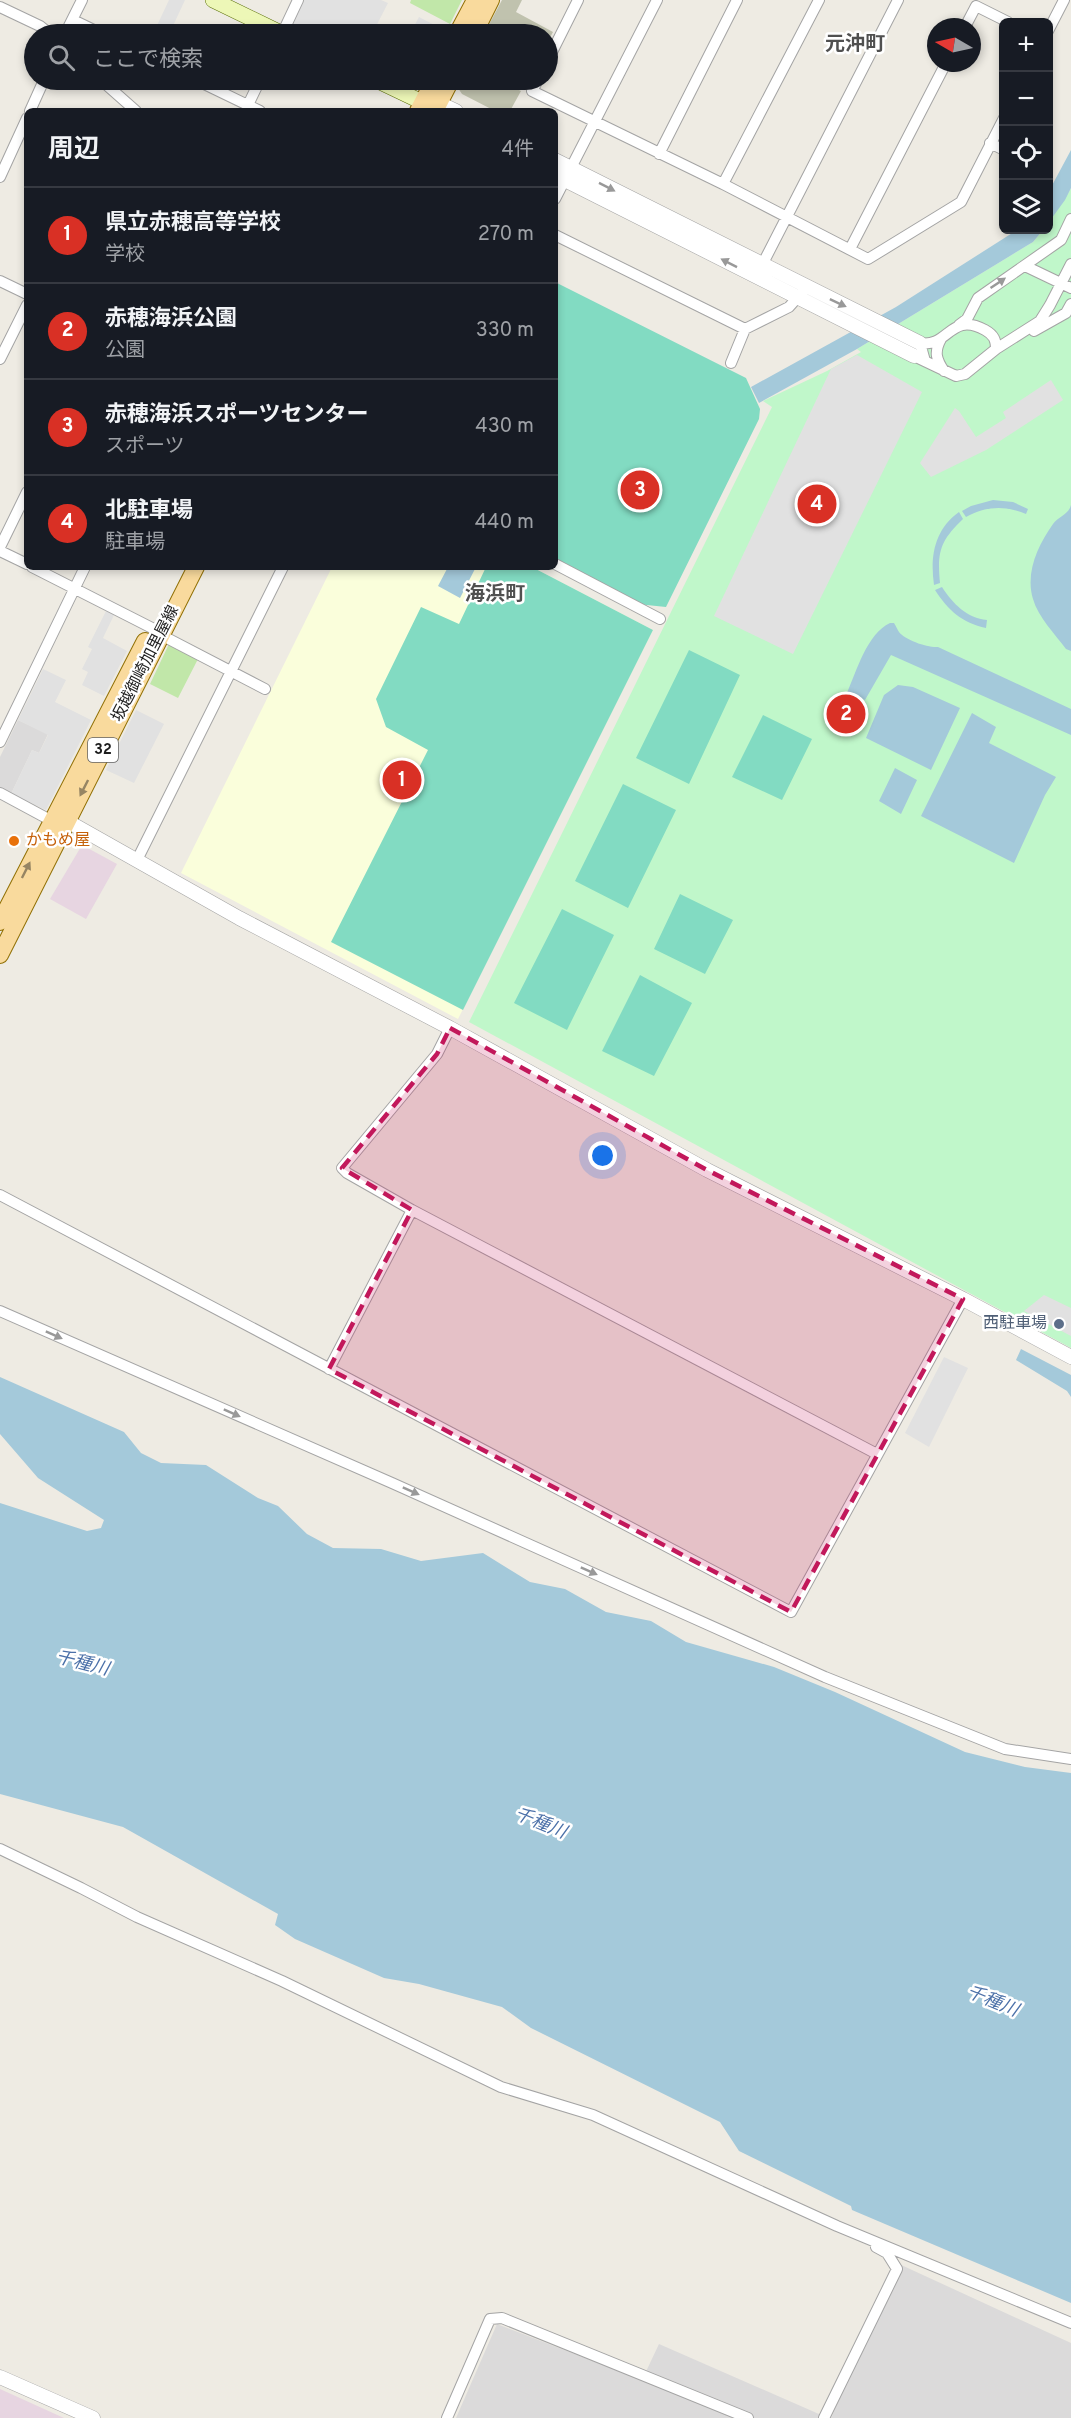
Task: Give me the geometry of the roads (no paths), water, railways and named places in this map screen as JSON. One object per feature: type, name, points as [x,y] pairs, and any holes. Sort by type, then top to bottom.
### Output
[{"type":"main road","points":[[213,0],[262,24]]},
{"type":"main road","points":[[462,24],[475,0]]},
{"type":"main road","points":[[479,24],[491,0]]},
{"type":"main road","points":[[395,90],[429,108]]},
{"type":"main road","points":[[429,108],[432,90]]},
{"type":"main road","points":[[429,108],[443,90]]},
{"type":"main road","name":"坂越御崎加里屋線","points":[[0,955],[3,927],[60,821],[156,631],[183,570]]},
{"type":"main road","name":"坂越御崎加里屋線","points":[[156,631],[194,570]]},
{"type":"street","points":[[71,24],[82,0]]},
{"type":"street","points":[[287,24],[298,0]]},
{"type":"street","points":[[558,40],[578,0]]},
{"type":"street","points":[[558,190],[563,174],[594,123],[657,0]]},
{"type":"street","points":[[659,154],[737,0]]},
{"type":"street","points":[[723,184],[819,0]]},
{"type":"street","points":[[759,271],[898,0]]},
{"type":"street","points":[[1053,21],[1064,0]]},
{"type":"street","points":[[970,18],[976,6],[1000,18]]},
{"type":"street","points":[[0,7],[36,24]]},
{"type":"street","points":[[73,20],[81,24]]},
{"type":"street","points":[[850,249],[941,72]]},
{"type":"street","points":[[31,108],[39,90]]},
{"type":"street","points":[[111,90],[130,108]]},
{"type":"street","points":[[217,90],[254,108]]},
{"type":"street","points":[[248,105],[255,90]]},
{"type":"street","points":[[533,90],[532,92],[723,184],[867,259],[961,202],[1000,126]]},
{"type":"street","points":[[0,177],[24,124]]},
{"type":"street","points":[[990,143],[999,148]]},
{"type":"street","points":[[563,174],[802,293],[856,327],[920,354]]},
{"type":"street","points":[[1061,240],[1071,219]]},
{"type":"street","points":[[920,354],[929,344],[941,339],[968,319],[978,298],[1071,233]]},
{"type":"street","points":[[558,236],[745,329]]},
{"type":"street","points":[[802,293],[867,316],[894,330],[920,354],[944,371],[960,376],[1040,321],[1066,285],[1071,264]]},
{"type":"street","points":[[1025,266],[1066,285]]},
{"type":"street","points":[[0,281],[24,293]]},
{"type":"street","points":[[731,363],[745,329],[789,307],[802,293]]},
{"type":"street","points":[[1023,332],[1037,331],[1066,313],[1071,304]]},
{"type":"street","points":[[0,359],[24,311]]},
{"type":"street","points":[[959,325],[973,325],[991,334],[995,340],[996,350]]},
{"type":"street","points":[[941,339],[936,350],[936,357],[944,371]]},
{"type":"street","points":[[24,498],[0,549],[24,562]]},
{"type":"street","points":[[558,566],[660,619]]},
{"type":"street","points":[[38,570],[265,689]]},
{"type":"street","points":[[0,742],[83,570]]},
{"type":"street","points":[[137,860],[282,570]]},
{"type":"street","points":[[0,793],[137,860],[239,918],[450,1028],[707,1170],[963,1299],[1071,1357]]},
{"type":"street","points":[[450,1028],[437,1054],[342,1168],[347,1173],[411,1210],[877,1454]]},
{"type":"street","points":[[0,1195],[791,1612],[963,1299]]},
{"type":"street","points":[[329,1369],[411,1210]]},
{"type":"street","points":[[0,1311],[825,1677],[1005,1749],[1071,1759]]},
{"type":"street","points":[[0,1849],[137,1917],[282,1981],[501,2086],[593,2115],[837,2226],[1071,2323]]},
{"type":"street","points":[[824,2418],[897,2270],[887,2253],[837,2226]]},
{"type":"street","points":[[447,2418],[490,2319],[502,2318],[742,2417]]},
{"type":"street","points":[[0,2377],[93,2418]]},
{"type":"water","points":[[1071,150],[1071,188],[1053,216],[1053,184]]},
{"type":"water","points":[[1011,234],[1040,234],[1033,242],[857,349],[759,403],[751,387],[896,307]]},
{"type":"water","points":[[993,500],[1013,502],[1028,509],[1026,514],[1003,508],[988,509],[966,517],[962,511]]},
{"type":"water","points":[[1071,505],[1071,651],[1066,649],[1039,612],[1033,599],[1031,579],[1034,560],[1042,541],[1053,524],[1068,511]]},
{"type":"water","points":[[959,512],[963,519],[945,541],[939,563],[940,583],[934,585],[934,554],[939,536],[944,527]]},
{"type":"water","points":[[446,570],[474,570],[460,598],[438,586]]},
{"type":"water","points":[[942,587],[961,609],[980,619],[987,620],[986,628],[963,619],[945,604],[935,590]]},
{"type":"water","points":[[894,623],[899,632],[911,641],[938,647],[1071,709],[1071,735],[891,655],[865,700],[847,693],[869,644],[882,628]]},
{"type":"water","points":[[898,685],[913,687],[960,708],[931,770],[866,738],[884,695]]},
{"type":"water","points":[[972,713],[996,727],[989,743],[1056,777],[1045,795],[1014,863],[921,816]]},
{"type":"water","points":[[895,768],[917,780],[901,814],[879,801]]},
{"type":"water","points":[[1021,1349],[1071,1375],[1071,1397],[1067,1391],[1016,1360]]},
{"type":"water","name":"千種川","points":[[0,1377],[124,1432],[141,1453],[161,1463],[206,1465],[258,1498],[278,1506],[307,1534],[333,1548],[381,1549],[421,1561],[483,1553],[530,1582],[565,1589],[606,1612],[651,1621],[686,1642],[774,1667],[835,1692],[965,1752],[1025,1767],[1071,1773],[1071,2303],[852,2210],[851,2206],[739,2151],[720,2122],[531,2028],[502,2007],[419,1984],[384,1978],[295,1939],[275,1925],[278,1914],[123,1827],[0,1794],[0,1503],[87,1531],[101,1528],[104,1520],[38,1478],[0,1434]]},
{"type":"place","name":"赤穂海浜スポーツセンター","points":[[640,490]]},
{"type":"place","name":"北駐車場","points":[[817,504]]},
{"type":"place","name":"赤穂海浜公園","points":[[846,714]]},
{"type":"place","name":"県立赤穂高等学校","points":[[402,780]]},
{"type":"place","name":"かもめ屋","points":[[14,841]]},
{"type":"place","name":"西駐車場","points":[[1059,1324]]},
{"type":"district","name":"元沖町","points":[[855,45]]},
{"type":"district","name":"海浜町","points":[[495,595]]}]
